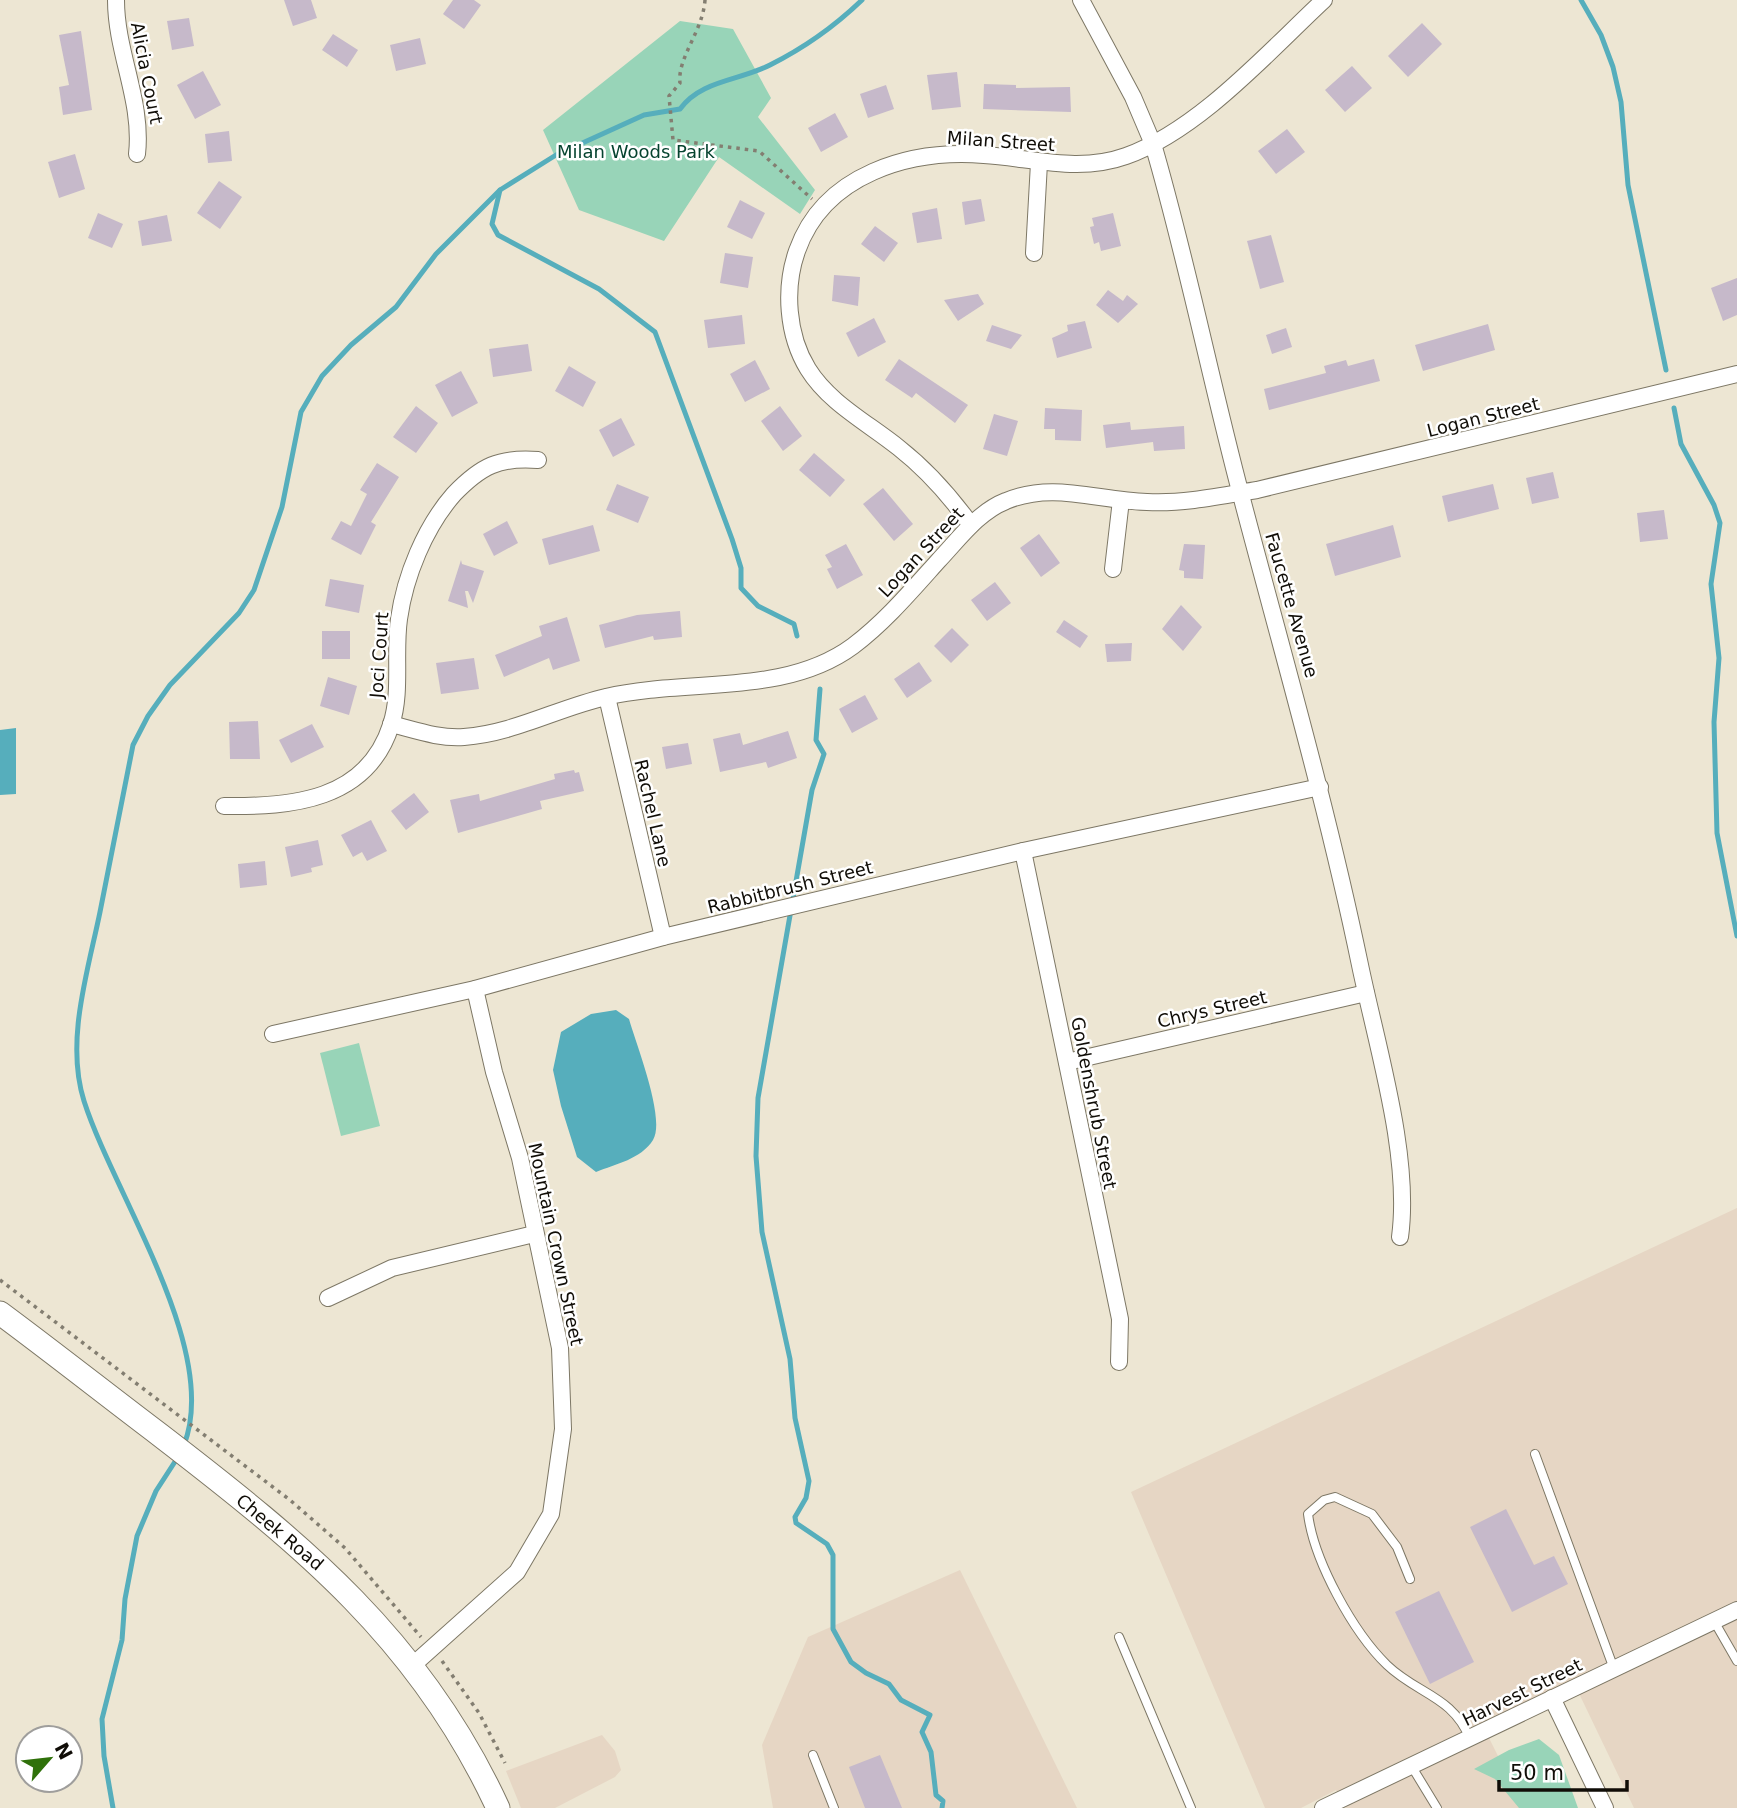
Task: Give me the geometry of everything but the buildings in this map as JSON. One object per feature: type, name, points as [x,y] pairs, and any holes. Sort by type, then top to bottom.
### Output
[{"type":"street","name":"Alicia Court","points":[[116,0],[120,48],[136,110],[139,134],[137,154]]},
{"type":"street","name":"Faucette Avenue","points":[[1081,0],[1133,97],[1153,144],[1240,493],[1320,787],[1390,1110],[1404,1205],[1400,1237]]},
{"type":"street","name":"Milan Street","points":[[971,525],[947,493],[921,466],[844,407],[819,384],[797,346],[789,302],[789,279],[799,246],[822,207],[862,177],[912,159],[969,154],[1039,163],[1105,161],[1153,144],[1222,93],[1324,0]]},
{"type":"street","points":[[1034,253],[1039,163]]},
{"type":"street","name":"Logan Street","points":[[391,724],[444,737],[462,737],[511,729],[607,697],[665,687],[764,681],[823,663],[850,648],[875,628],[971,525],[1005,501],[1041,491],[1064,491],[1121,500],[1185,501],[1240,493],[1737,374]]},
{"type":"street","name":"Joci Court","points":[[224,806],[274,807],[296,804],[345,786],[368,766],[391,724],[403,597],[415,562],[434,523],[448,501],[477,471],[516,458],[538,460]]},
{"type":"street","points":[[1113,569],[1121,500]]},
{"type":"street","name":"Rachel Lane","points":[[607,697],[663,937]]},
{"type":"street","name":"Rabbitbrush Street","points":[[273,1034],[475,989],[663,937],[1023,851],[1320,787]]},
{"type":"street","name":"Goldenshrub Street","points":[[1023,851],[1120,1319],[1119,1362]]},
{"type":"street","name":"Mountain Crown Street","points":[[413,1665],[517,1572],[551,1514],[563,1429],[560,1348],[520,1158],[475,989]]},
{"type":"street","name":"Chrys Street","points":[[1067,1062],[1366,993]]},
{"type":"street","points":[[328,1298],[392,1268],[534,1234]]},
{"type":"street","name":"Cheek Road","points":[[0,1313],[225,1485],[344,1587],[413,1665],[465,1740],[498,1808]]},
{"type":"street","name":"Harvest Street","points":[[1323,1808],[1737,1611]]},
{"type":"street","points":[[1552,1698],[1605,1808]]},
{"type":"lane","points":[[1535,1454],[1614,1669]]},
{"type":"lane","points":[[1410,1579],[1397,1547],[1372,1514],[1335,1497],[1324,1500],[1308,1514],[1311,1538],[1364,1637],[1388,1666],[1456,1712],[1470,1739]]},
{"type":"lane","points":[[1714,1621],[1737,1661]]},
{"type":"lane","points":[[1119,1637],[1191,1808]]},
{"type":"lane","points":[[813,1755],[834,1808]]},
{"type":"lane","points":[[1412,1767],[1437,1808]]},
{"type":"path","points":[[705,0],[704,18],[678,72],[680,83],[669,96],[673,141],[759,151],[822,207]]},
{"type":"path","points":[[0,1280],[290,1500],[345,1548],[409,1621]]},
{"type":"path","points":[[438,1657],[461,1684],[505,1763]]},
{"type":"shaded area","points":[[1737,1208],[1737,1808],[1634,1808],[1573,1681],[1482,1724],[1524,1808],[1346,1808],[1336,1790],[1301,1808],[1265,1808],[1131,1492]]},
{"type":"shaded area","points":[[960,1570],[1077,1808],[773,1808],[762,1745],[808,1637]]},
{"type":"shaded area","points":[[602,1735],[615,1751],[621,1770],[615,1777],[555,1808],[521,1808],[506,1771]]},
{"type":"green space","name":"Milan Woods Park","points":[[680,21],[733,29],[771,98],[758,117],[815,190],[800,214],[719,157],[664,241],[579,210],[543,130]]},
{"type":"green space","points":[[359,1043],[380,1126],[341,1136],[320,1053]]},
{"type":"green space","points":[[1539,1739],[1559,1755],[1578,1808],[1519,1808],[1495,1779],[1474,1769],[1509,1750]]},
{"type":"water","points":[[16,728],[16,794],[0,795],[0,730]]},
{"type":"water","points":[[616,1010],[629,1019],[653,1099],[656,1130],[653,1140],[642,1152],[596,1172],[577,1157],[553,1070],[561,1032],[591,1014]]},
{"type":"waterway","points":[[184,1445],[192,1407],[188,1364],[177,1319],[98,1139],[84,1101],[77,1054],[80,1006],[133,745],[148,716],[170,685],[239,613],[254,590],[282,507],[301,412],[322,376],[351,345],[396,307],[436,254],[500,190],[556,155],[644,115],[680,109],[699,92],[770,65],[819,36],[862,0]]},
{"type":"waterway","points":[[1581,0],[1601,35],[1613,67],[1621,102],[1628,185],[1666,370]]},
{"type":"waterway","points":[[500,190],[492,224],[498,235],[599,289],[655,332],[732,539],[741,568],[741,588],[758,606],[794,624],[797,636]]},
{"type":"waterway","points":[[1674,408],[1681,444],[1714,505],[1720,523],[1711,584],[1719,658],[1714,722],[1717,833],[1737,936]]},
{"type":"waterway","points":[[820,689],[816,740],[824,754],[812,790],[758,1098],[756,1156],[762,1232],[790,1359],[795,1418],[809,1481],[806,1498],[795,1517],[796,1523],[827,1544],[833,1555],[833,1629],[851,1662],[889,1684],[901,1700],[930,1715],[922,1732],[931,1752],[936,1795],[943,1801],[942,1808]]},
{"type":"waterway","points":[[113,1808],[104,1756],[102,1719],[122,1640],[125,1599],[137,1536],[156,1491],[178,1457]]}]
